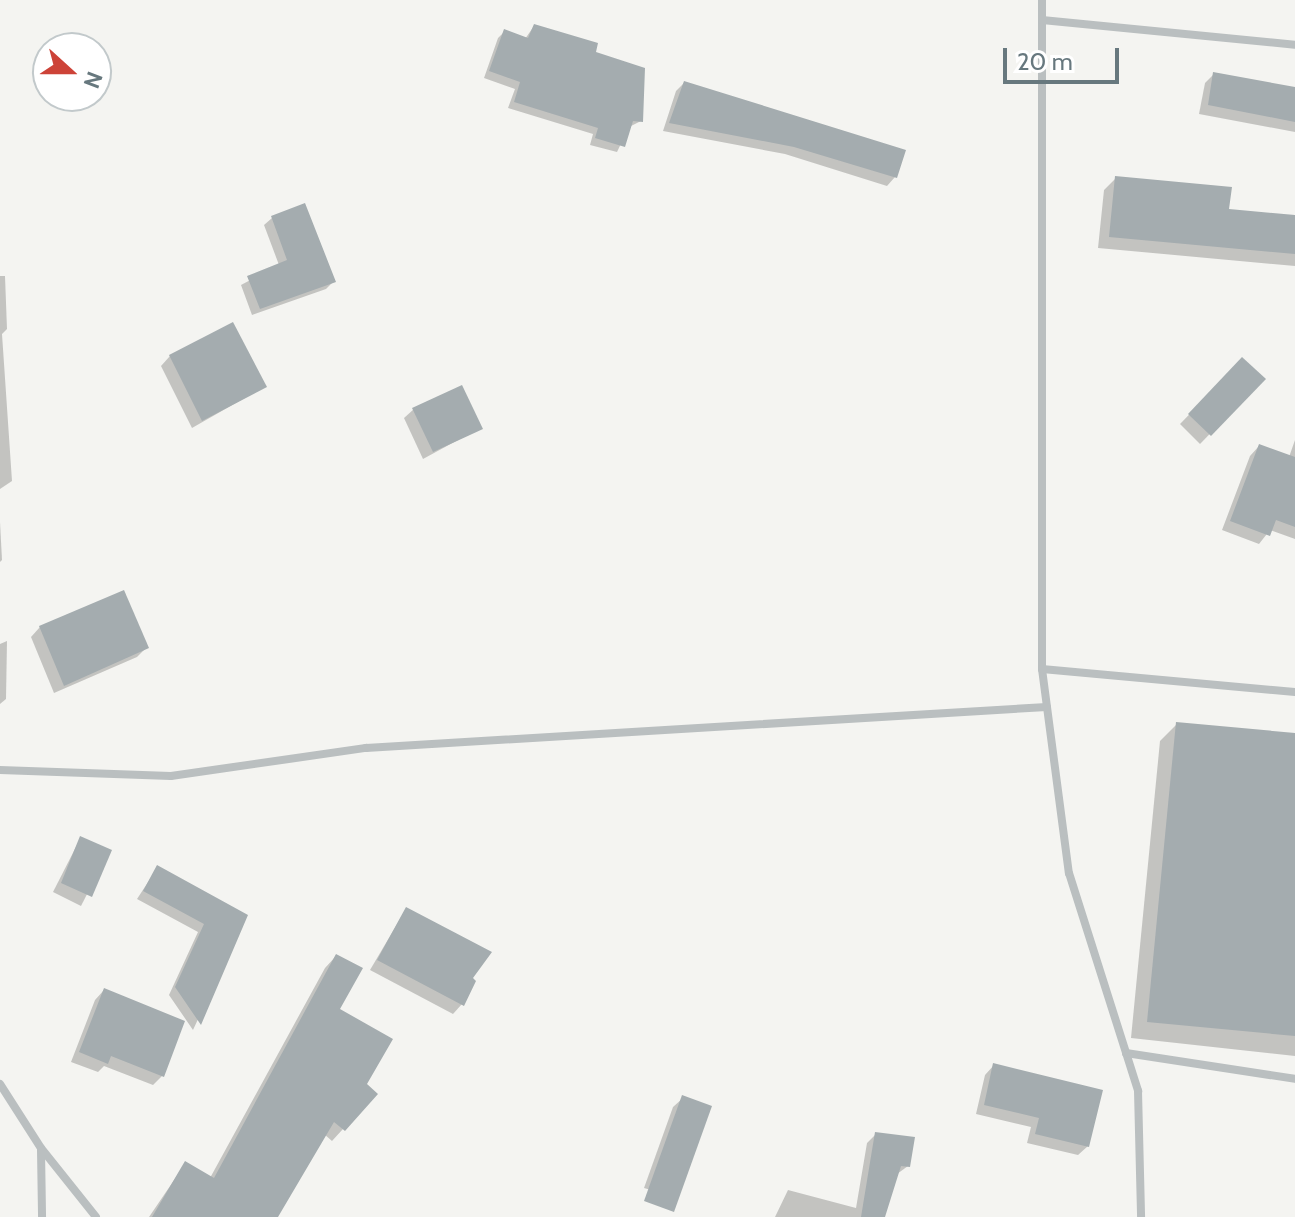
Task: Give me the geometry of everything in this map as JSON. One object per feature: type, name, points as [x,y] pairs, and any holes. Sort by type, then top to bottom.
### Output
[{"type":"street","points":[[1042,0],[1042,669],[1069,873],[1126,1053],[1143,1135],[1141,1217]]},
{"type":"street","points":[[1042,20],[1295,45]]},
{"type":"street","points":[[1042,669],[1295,692]]},
{"type":"street","points":[[0,770],[171,776],[366,748],[1047,707]]},
{"type":"street","points":[[1126,1053],[1295,1079]]},
{"type":"street","points":[[0,1084],[41,1148],[96,1217]]},
{"type":"street","points":[[41,1148],[42,1217]]},
{"type":"building","points":[[534,24],[598,43],[596,52],[645,68],[643,122],[633,121],[625,147],[595,138],[598,128],[514,102],[520,82],[489,71],[504,29],[528,38]]},
{"type":"building","points":[[1213,72],[1295,87],[1295,122],[1208,105]]},
{"type":"building","points":[[684,81],[906,150],[897,178],[794,147],[669,123]]},
{"type":"building","points":[[1115,176],[1232,187],[1229,209],[1295,215],[1295,254],[1109,237]]},
{"type":"building","points":[[305,203],[336,282],[260,309],[247,276],[287,260],[271,216]]},
{"type":"building","points":[[233,322],[267,387],[202,421],[169,355]]},
{"type":"building","points":[[1242,357],[1266,379],[1211,436],[1188,414]]},
{"type":"building","points":[[462,385],[483,429],[433,452],[412,408]]},
{"type":"building","points":[[1259,444],[1295,457],[1295,527],[1276,520],[1270,536],[1230,521]]},
{"type":"building","points":[[124,590],[149,648],[64,686],[39,626]]},
{"type":"building","points":[[1176,722],[1295,733],[1295,1036],[1147,1022]]},
{"type":"building","points":[[80,836],[112,850],[92,897],[61,883]]},
{"type":"building","points":[[157,865],[248,915],[201,1025],[175,987],[204,924],[143,891]]},
{"type":"building","points":[[406,907],[492,952],[473,978],[476,981],[464,1006],[377,960]]},
{"type":"building","points":[[336,954],[363,968],[340,1009],[393,1039],[367,1084],[378,1094],[345,1131],[334,1122],[278,1217],[152,1217],[185,1161],[214,1178]]},
{"type":"building","points":[[104,988],[185,1021],[164,1077],[111,1056],[108,1064],[79,1052]]},
{"type":"building","points":[[993,1063],[1103,1090],[1089,1147],[1035,1134],[1039,1118],[984,1105]]},
{"type":"building","points":[[682,1095],[712,1106],[674,1212],[644,1201]]},
{"type":"building","points":[[875,1132],[915,1137],[910,1167],[901,1166],[885,1217],[861,1217]]}]
